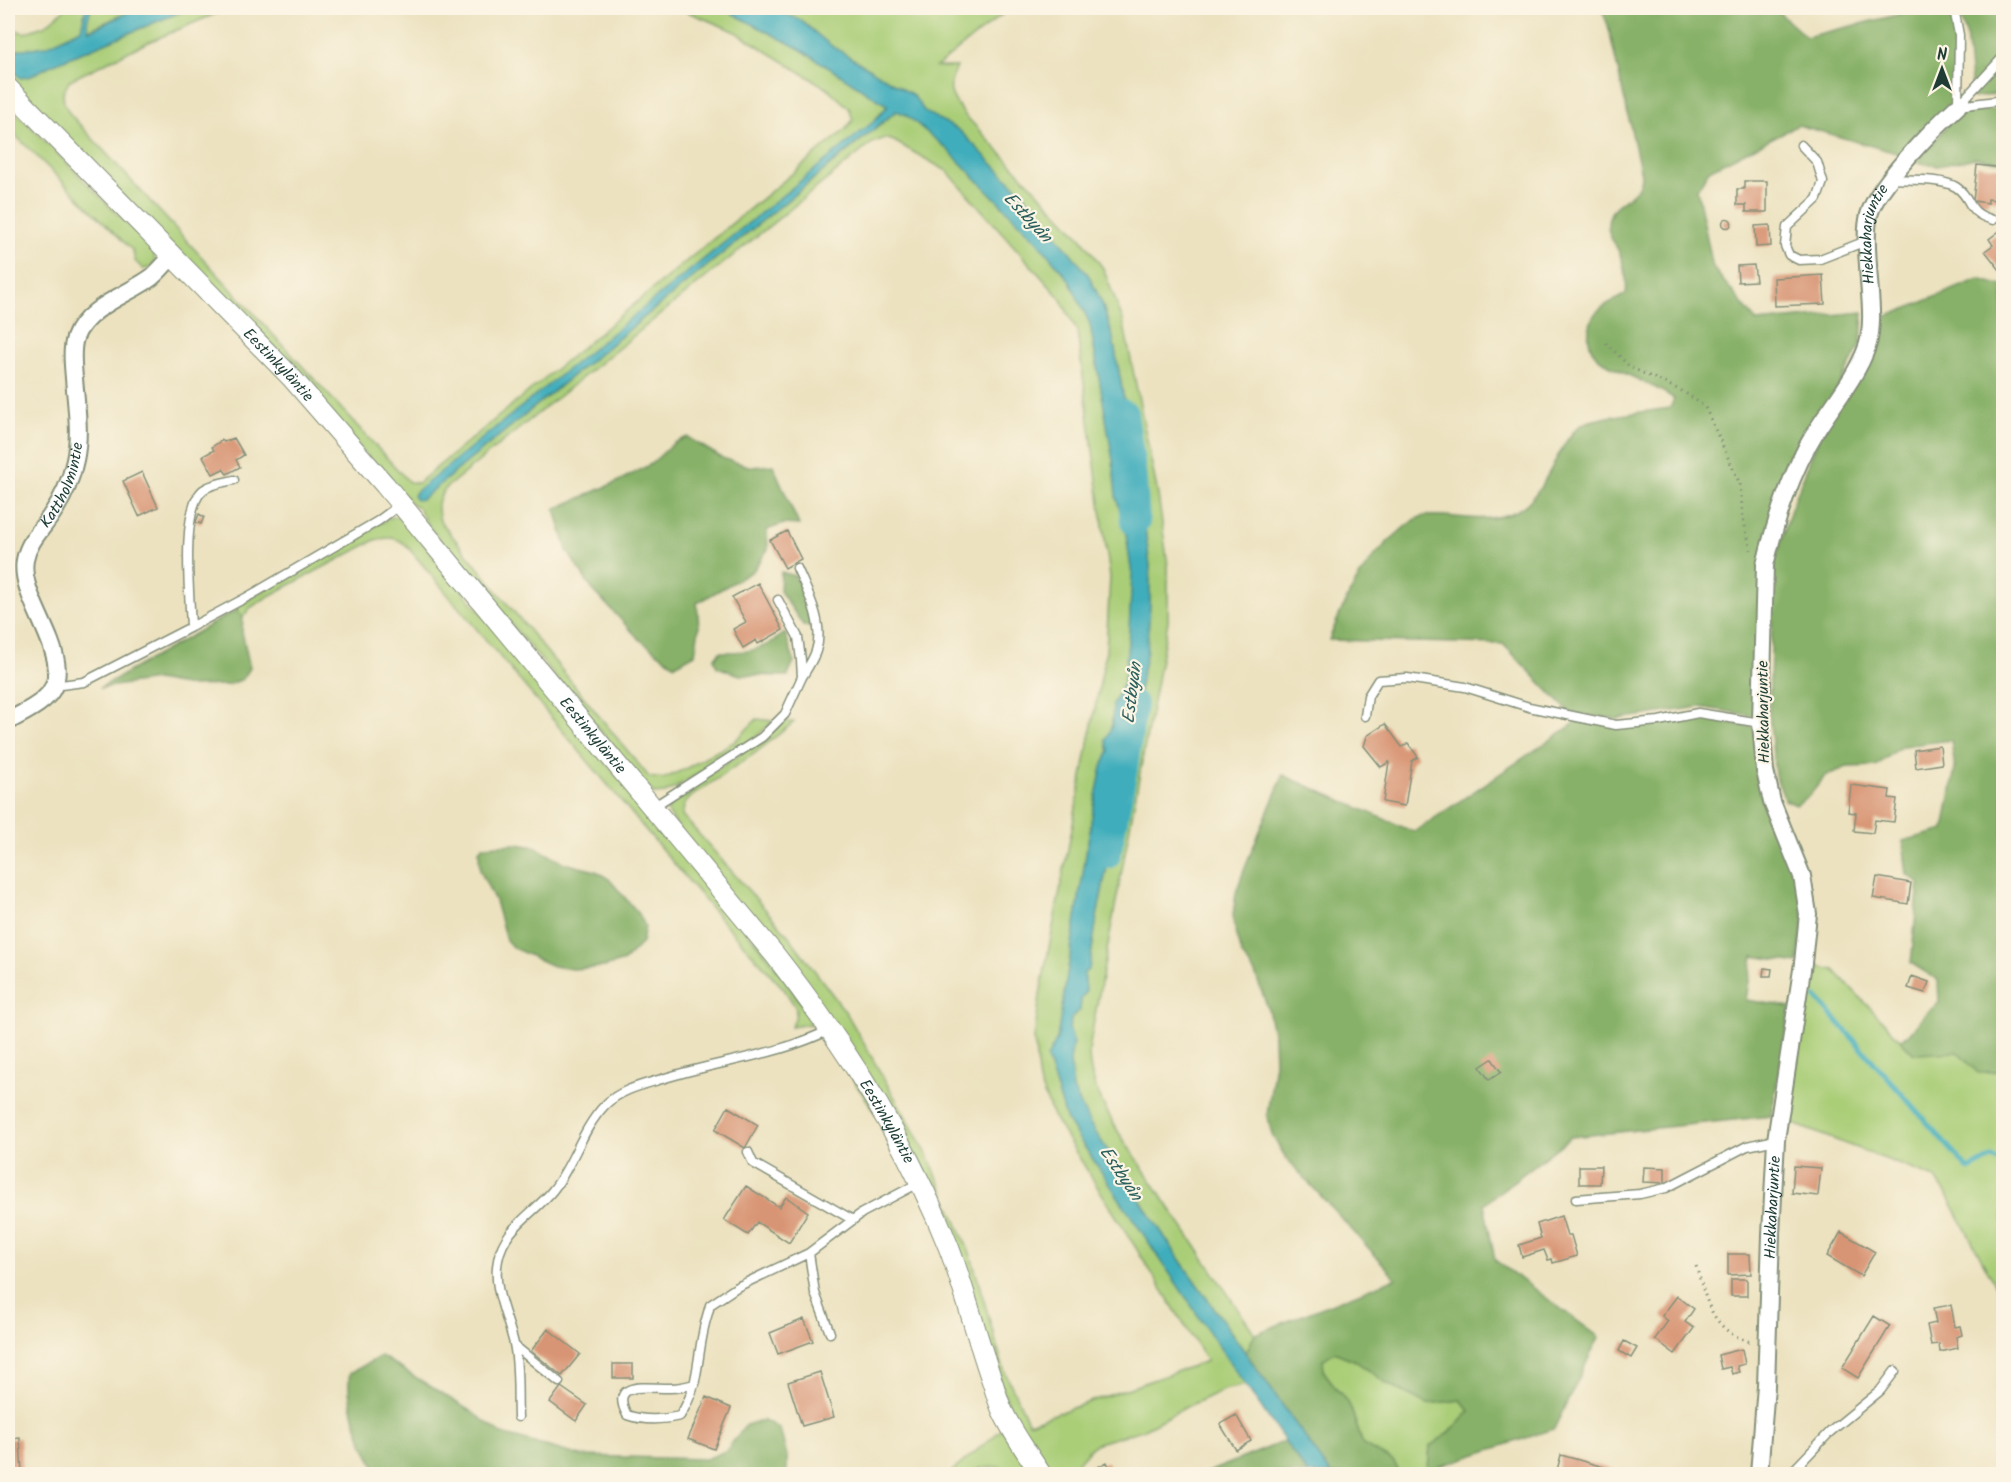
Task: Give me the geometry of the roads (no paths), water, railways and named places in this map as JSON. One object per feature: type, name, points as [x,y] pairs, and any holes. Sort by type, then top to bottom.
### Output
[{"type":"street","name":"Eestinkyläntie","points":[[8,88],[291,377],[401,504],[775,955],[832,1029],[920,1182],[950,1250],[1002,1411],[1019,1442],[1041,1474]]},
{"type":"street","name":"Hiekkaharjuntie","points":[[1760,1474],[1768,1346],[1776,1140],[1803,963],[1808,914],[1802,876],[1772,802],[1765,771],[1761,723],[1765,565],[1769,545],[1797,470],[1814,435],[1859,365],[1867,345],[1870,321],[1866,241],[1868,216],[1875,198],[1958,106]]},
{"type":"street","name":"Kattholmintie","points":[[53,687],[57,670],[52,643],[38,616],[25,582],[25,561],[31,543],[51,516],[69,483],[76,458],[78,426],[72,357],[75,338],[84,321],[115,298],[153,276],[171,257]]},
{"type":"street","points":[[8,721],[44,700],[53,687]]},
{"type":"lane","points":[[1954,8],[1959,35],[1958,106]]},
{"type":"lane","points":[[1958,106],[2004,56]]},
{"type":"lane","points":[[1958,106],[2004,100]]},
{"type":"lane","points":[[1801,146],[1817,162],[1823,182],[1817,199],[1787,227],[1785,246],[1789,255],[1799,261],[1820,259],[1866,241]]},
{"type":"lane","points":[[1890,179],[1946,182],[1957,188],[1971,209],[1982,217],[1993,220]]},
{"type":"lane","points":[[191,627],[188,544],[195,501],[204,489],[234,480]]},
{"type":"lane","points":[[53,687],[84,682],[191,627],[378,521],[401,504]]},
{"type":"lane","points":[[652,807],[762,737],[785,714],[816,652],[819,631],[812,604],[797,568]]},
{"type":"lane","points":[[778,600],[798,637],[802,677]]},
{"type":"lane","points":[[1365,716],[1368,696],[1377,680],[1407,678],[1465,687],[1529,707],[1616,725],[1659,721],[1698,713],[1761,723]]},
{"type":"lane","points":[[518,1417],[514,1346],[497,1282],[498,1261],[505,1238],[552,1191],[566,1170],[590,1123],[606,1104],[627,1090],[693,1069],[810,1040],[832,1029]]},
{"type":"lane","points":[[1576,1199],[1640,1194],[1666,1188],[1748,1146],[1776,1140]]},
{"type":"lane","points":[[748,1152],[753,1163],[853,1220]]},
{"type":"lane","points":[[695,1384],[673,1388],[636,1387],[625,1391],[621,1398],[622,1405],[627,1415],[639,1419],[667,1419],[680,1416],[691,1399],[695,1384],[702,1334],[710,1305],[737,1287],[809,1253],[862,1213],[920,1182]]},
{"type":"lane","points":[[809,1253],[815,1293],[830,1333]]},
{"type":"lane","points":[[514,1346],[558,1382]]},
{"type":"lane","points":[[1790,1474],[1830,1432],[1880,1391],[1895,1371]]},
{"type":"water","points":[[86,8],[91,8],[87,22],[88,30],[92,30],[137,8],[190,8],[49,66],[31,76],[21,78],[8,67],[8,58],[16,50],[47,46],[81,29]]},
{"type":"water","points":[[722,8],[768,8],[799,19],[830,45],[913,95],[925,112],[959,130],[1025,196],[1089,276],[1102,303],[1113,338],[1126,411],[1130,474],[1143,514],[1150,566],[1150,602],[1147,650],[1135,710],[1122,762],[1115,779],[1114,831],[1089,969],[1084,973],[1086,991],[1081,1000],[1080,1010],[1072,1017],[1069,1028],[1073,1041],[1070,1061],[1073,1089],[1090,1124],[1182,1263],[1331,1474],[1308,1474],[1228,1360],[1067,1121],[1047,1058],[1057,1039],[1092,816],[1102,767],[1109,751],[1106,740],[1112,725],[1113,704],[1124,683],[1132,575],[1126,534],[1116,496],[1113,460],[1090,324],[1069,280],[1036,240],[947,149],[905,114],[896,111],[422,499],[416,500],[413,496],[872,123],[888,106],[800,49]]},
{"type":"waterway","name":"Estbyån","points":[[1123,414],[1131,469],[1135,521]]},
{"type":"waterway","name":"Estbyån","points":[[1106,854],[1123,768],[1132,704]]},
{"type":"waterway","points":[[1816,997],[1969,1170],[1991,1158],[2004,1163]]}]
